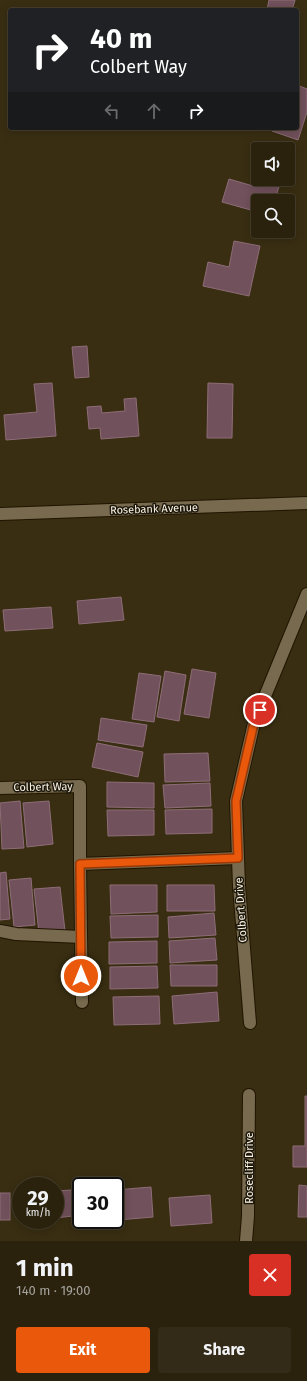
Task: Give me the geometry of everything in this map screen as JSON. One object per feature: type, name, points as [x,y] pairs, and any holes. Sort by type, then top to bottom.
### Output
[{"type":"street","name":"Rosebank Avenue","points":[[0,514],[307,503]]},
{"type":"street","name":"Colbert Drive","points":[[250,1023],[238,858],[236,801],[254,723],[307,594]]},
{"type":"street","name":"Colbert Way","points":[[0,788],[80,786],[82,1002]]},
{"type":"street","points":[[80,864],[238,858]]},
{"type":"street","points":[[0,931],[16,934],[81,937]]},
{"type":"street","name":"Rosecliff Drive","points":[[246,1241],[248,1216],[249,1095]]},
{"type":"building","points":[[269,0],[295,0],[293,8],[267,8]]},
{"type":"building","points":[[299,86],[307,89],[307,112],[298,140],[272,131],[299,130]]},
{"type":"building","points":[[229,179],[251,186],[279,186],[277,194],[251,194],[251,210],[222,202]]},
{"type":"building","points":[[234,241],[260,246],[249,296],[203,286],[208,262],[229,267]]},
{"type":"building","points":[[87,346],[89,377],[75,378],[72,347]]},
{"type":"building","points":[[52,383],[56,436],[6,440],[4,415],[37,412],[34,384]]},
{"type":"building","points":[[208,383],[233,384],[232,438],[207,438]]},
{"type":"building","points":[[136,398],[139,436],[101,439],[100,428],[89,429],[87,407],[101,406],[102,413],[125,411],[124,399]]},
{"type":"building","points":[[121,597],[124,620],[79,624],[77,601]]},
{"type":"building","points":[[51,607],[53,628],[5,631],[3,610]]},
{"type":"building","points":[[192,669],[216,673],[209,718],[184,714]]},
{"type":"building","points":[[165,671],[186,675],[179,721],[157,717]]},
{"type":"building","points":[[139,673],[161,676],[154,722],[132,719]]},
{"type":"building","points":[[101,718],[147,725],[143,747],[98,740]]},
{"type":"building","points":[[97,743],[143,752],[138,777],[92,767]]},
{"type":"building","points":[[208,753],[210,781],[165,782],[164,754]]},
{"type":"building","points":[[107,782],[154,783],[154,808],[107,807]]},
{"type":"building","points":[[210,783],[211,806],[165,808],[163,785]]},
{"type":"building","points":[[20,801],[24,848],[2,849],[0,803]]},
{"type":"building","points":[[49,801],[53,844],[27,847],[23,803]]},
{"type":"building","points":[[212,809],[212,833],[166,834],[165,810]]},
{"type":"building","points":[[107,810],[154,810],[154,835],[108,836]]},
{"type":"building","points":[[6,872],[10,919],[0,920],[0,873]]},
{"type":"building","points":[[31,878],[35,925],[14,927],[9,880]]},
{"type":"building","points":[[110,885],[157,885],[157,912],[111,914]]},
{"type":"building","points":[[167,885],[214,885],[215,911],[167,911]]},
{"type":"building","points":[[60,887],[65,931],[39,933],[34,889]]},
{"type":"building","points":[[214,913],[216,935],[169,938],[168,917]]},
{"type":"building","points":[[158,915],[158,937],[111,938],[110,916]]},
{"type":"building","points":[[215,938],[217,960],[170,963],[169,941]]},
{"type":"building","points":[[157,941],[157,963],[109,964],[109,942]]},
{"type":"building","points":[[170,965],[217,965],[217,986],[171,986]]},
{"type":"building","points":[[157,966],[158,988],[110,989],[110,967]]},
{"type":"building","points":[[217,992],[219,1021],[174,1024],[172,996]]},
{"type":"building","points":[[159,996],[160,1024],[114,1025],[113,997]]},
{"type":"building","points":[[305,1096],[307,1096],[307,1167],[293,1167],[293,1146],[305,1146]]},
{"type":"building","points":[[299,1185],[307,1186],[307,1217],[298,1217]]},
{"type":"building","points":[[151,1187],[153,1217],[124,1219],[124,1189]]},
{"type":"building","points":[[64,1190],[71,1190],[72,1216],[64,1217]]},
{"type":"building","points":[[0,1193],[10,1193],[10,1220],[0,1220]]},
{"type":"building","points":[[210,1195],[212,1223],[171,1226],[169,1198]]},
{"type":"route","points":[[81,976],[80,864],[238,858],[236,801],[254,723],[260,710]]}]
